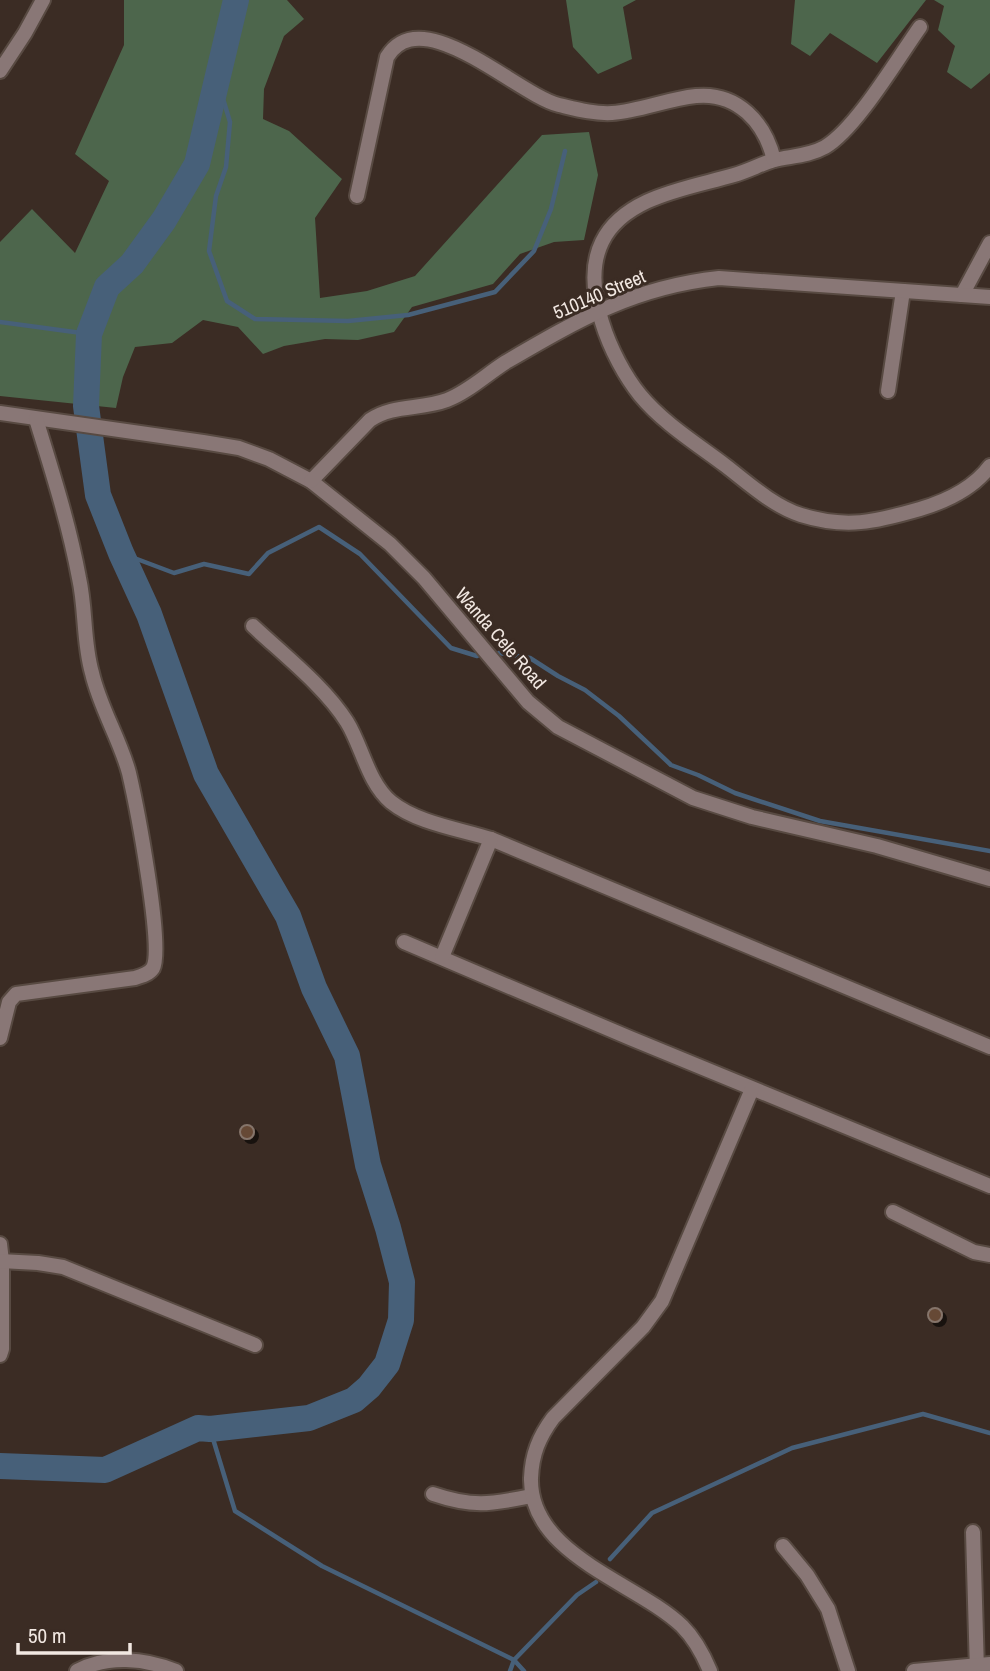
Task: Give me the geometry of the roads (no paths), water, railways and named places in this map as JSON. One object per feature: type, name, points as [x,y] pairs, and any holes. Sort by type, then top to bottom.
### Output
[{"type":"street","points":[[0,71],[43,0]]},
{"type":"street","points":[[920,27],[859,114],[826,147],[799,157],[774,160],[668,194],[633,209],[611,227],[601,243],[594,264],[599,311],[624,372],[641,396],[661,415],[764,495],[797,514],[828,522],[858,524],[897,516],[932,506],[965,491],[990,466]]},
{"type":"street","points":[[357,196],[387,57],[393,46],[402,39],[415,36],[437,39],[460,49],[555,104],[583,111],[609,113],[696,96],[720,98],[743,107],[757,121],[769,141],[774,160]]},
{"type":"street","points":[[961,295],[990,243]]},
{"type":"street","name":"510140 Street","points":[[311,481],[380,413],[446,400],[567,326],[644,292],[691,281],[719,278],[990,297]]},
{"type":"street","points":[[888,391],[903,291]]},
{"type":"street","name":"Wanda Cele Road","points":[[0,413],[239,448],[269,459],[311,481],[399,552],[528,702],[558,727],[693,797],[752,817],[877,846],[990,879]]},
{"type":"street","points":[[0,1038],[9,1002],[16,994],[135,978],[148,974],[154,967],[155,954],[155,918],[128,771],[103,711],[91,672],[83,625],[80,582],[64,509],[36,419]]},
{"type":"street","points":[[253,626],[336,707],[347,723],[377,785],[389,801],[408,813],[491,839],[990,1047]]},
{"type":"street","points":[[442,957],[491,839]]},
{"type":"street","points":[[404,942],[990,1186]]},
{"type":"street","points":[[710,1671],[703,1653],[676,1620],[560,1542],[544,1522],[532,1496],[532,1462],[541,1434],[584,1385],[643,1327],[662,1301],[752,1089]]},
{"type":"street","points":[[893,1212],[974,1252],[990,1255]]},
{"type":"street","points":[[0,1244],[0,1355]]},
{"type":"street","points":[[1,1261],[63,1267],[255,1346]]},
{"type":"street","points":[[433,1494],[467,1504],[491,1504],[532,1496]]},
{"type":"street","points":[[914,1671],[981,1666],[973,1532]]},
{"type":"street","points":[[783,1546],[807,1575],[828,1609],[848,1671]]},
{"type":"street","points":[[77,1671],[89,1665],[123,1659],[144,1661],[176,1671]]},
{"type":"waterway","points":[[0,1466],[105,1470],[198,1428],[309,1418],[354,1400],[369,1387],[387,1364],[401,1320],[402,1282],[368,1165],[347,1056],[314,988],[288,916],[206,774],[149,614],[98,495],[86,406],[89,334],[107,287],[132,264],[164,220],[197,164],[236,0]]},
{"type":"waterway","points":[[218,82],[230,122],[226,167],[216,196],[209,251],[227,301],[255,319],[348,321],[408,315],[495,292],[534,251],[551,209],[565,151]]},
{"type":"waterway","points":[[0,322],[89,334]]},
{"type":"waterway","points":[[121,553],[174,573],[204,564],[249,574],[268,553],[319,527],[360,554],[451,648],[477,656]]},
{"type":"waterway","points":[[499,653],[530,658],[585,690],[619,716],[671,765],[735,793],[820,821],[990,851]]},
{"type":"waterway","points":[[610,1559],[652,1513],[792,1448],[923,1414],[990,1433]]},
{"type":"waterway","points":[[210,1429],[235,1511],[322,1566],[514,1660],[524,1671]]},
{"type":"waterway","points":[[510,1671],[514,1660],[577,1595],[596,1582]]}]
